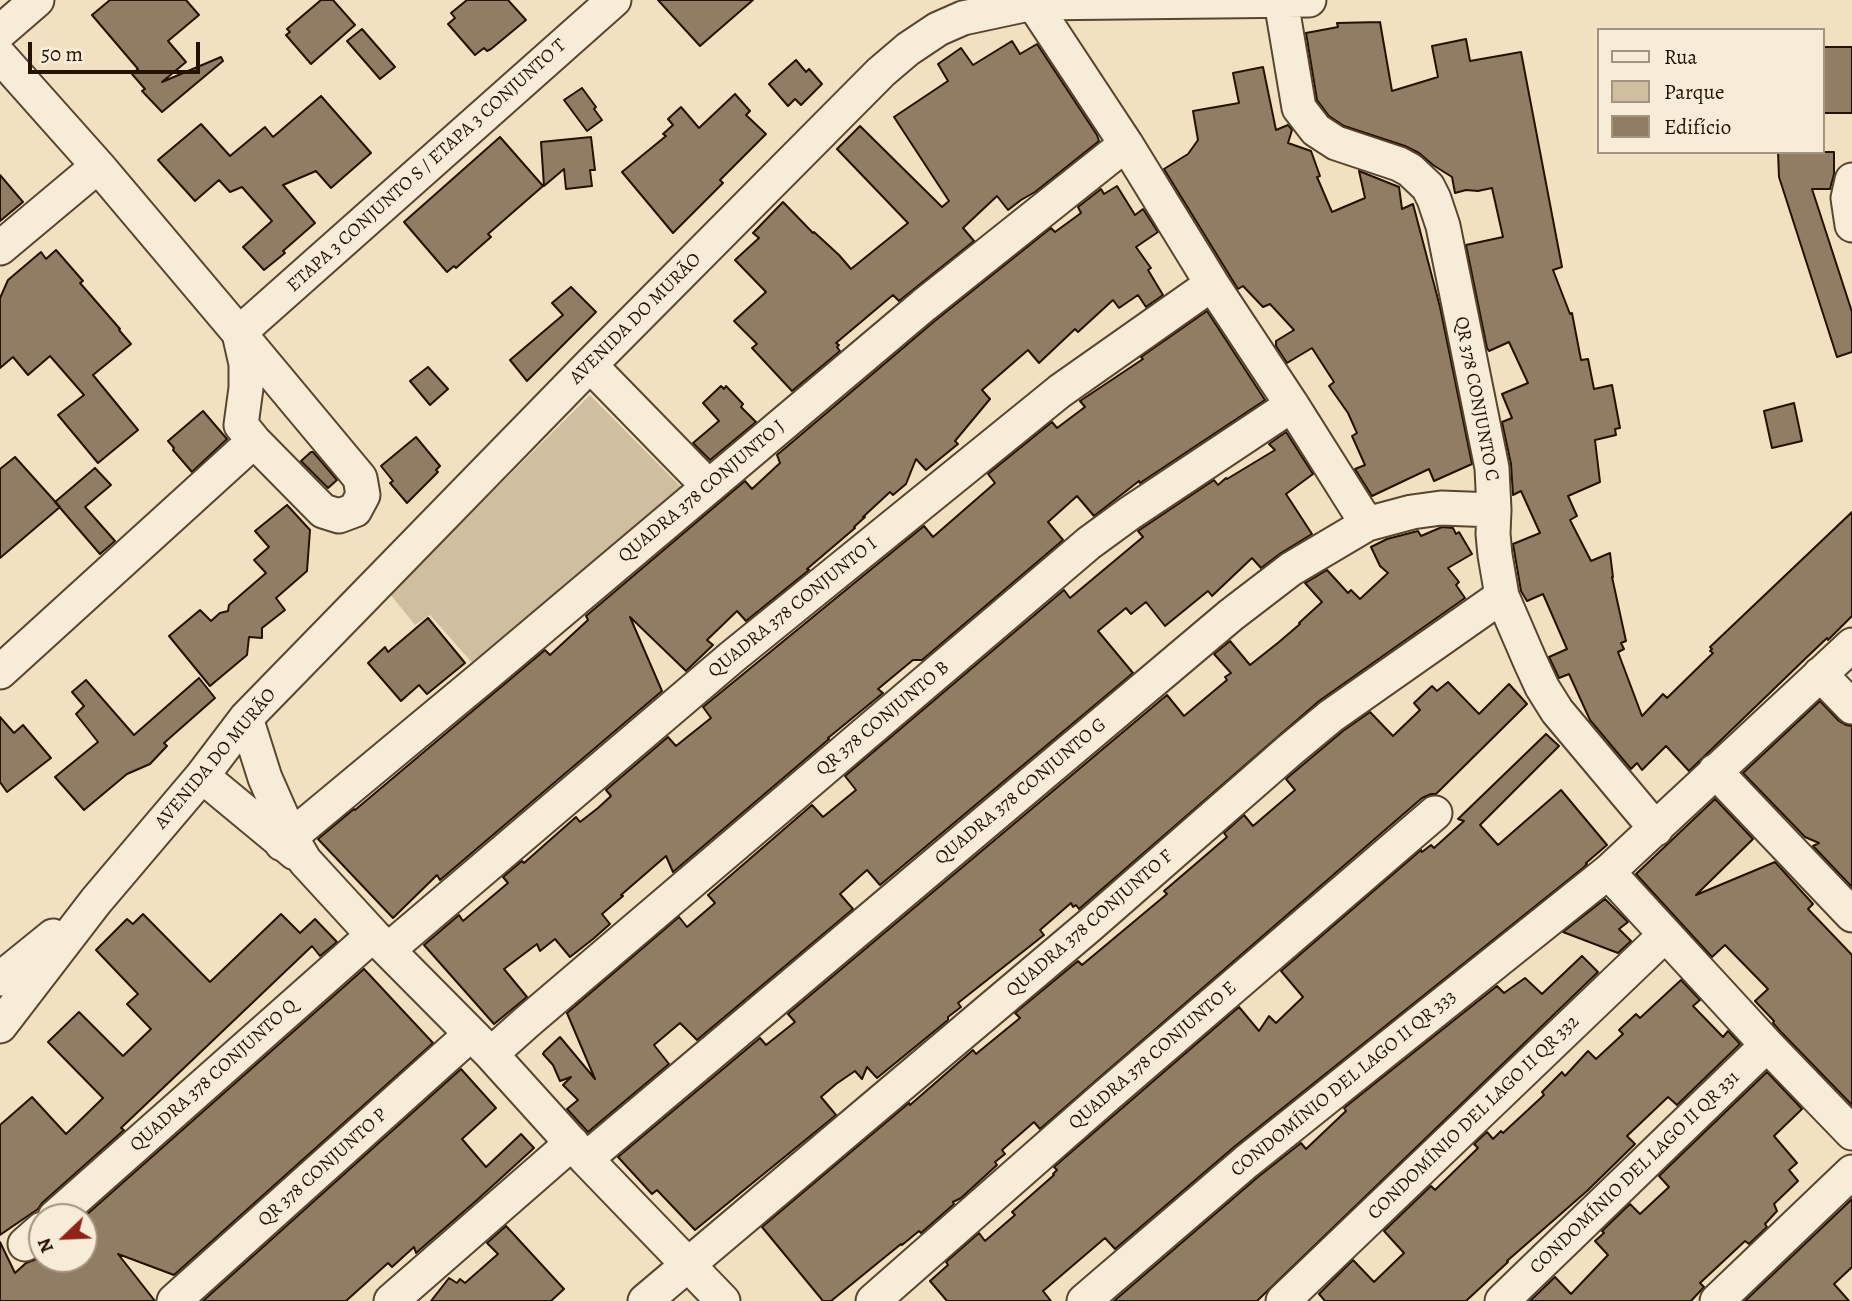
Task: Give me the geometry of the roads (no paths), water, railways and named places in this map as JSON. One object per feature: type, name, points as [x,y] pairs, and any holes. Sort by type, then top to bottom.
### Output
[{"type":"street","points":[[0,32],[37,0]]},
{"type":"street","name":"ETAPA 3 CONJUNTO S / ETAPA 3 CONJUNTO T","points":[[239,333],[614,0]]},
{"type":"street","name":"AVENIDA DO MURÃO","points":[[96,901],[202,776],[246,718],[590,365],[881,72],[908,49],[938,29],[963,18],[1033,3],[1295,1]]},
{"type":"street","name":"QR 378 CONJUNTO C","points":[[1295,1],[1299,108],[1316,130],[1336,143],[1410,170],[1428,187],[1434,199],[1443,226],[1492,468],[1494,555],[1502,596],[1530,661],[1557,711],[1656,829]]},
{"type":"street","points":[[1033,3],[1126,144],[1212,284],[1367,524]]},
{"type":"street","points":[[0,55],[98,166],[239,333],[360,478],[363,495],[355,510],[339,516],[323,512],[241,425],[246,364],[239,333]]},
{"type":"street","name":"QUADRA 378 CONJUNTO J","points":[[293,847],[489,673],[708,486],[924,305],[1126,144]]},
{"type":"street","points":[[0,248],[98,166]]},
{"type":"street","points":[[1852,180],[1848,198],[1852,225]]},
{"type":"street","name":"QUADRA 378 CONJUNTO I","points":[[381,942],[1060,391],[1212,284]]},
{"type":"street","points":[[590,365],[708,486]]},
{"type":"street","name":"QR 378 CONJUNTO B","points":[[481,1044],[528,1021],[1089,543],[1292,405]]},
{"type":"street","points":[[0,672],[254,441]]},
{"type":"street","name":"QUADRA 378 CONJUNTO G","points":[[391,1301],[579,1151],[1231,615],[1291,569],[1367,524],[1412,512],[1441,508],[1494,510]]},
{"type":"street","name":"QUADRA 378 CONJUNTO F","points":[[645,1301],[1089,926],[1331,716],[1502,596]]},
{"type":"street","name":"CONDOMÍNIO DEL LAGO II QR 333","points":[[1084,1301],[1246,1162],[1608,872],[1852,645]]},
{"type":"street","points":[[1821,674],[1852,707]]},
{"type":"street","points":[[246,718],[265,778],[293,847]]},
{"type":"street","points":[[1715,771],[1852,915]]},
{"type":"street","points":[[202,776],[293,847],[723,1301]]},
{"type":"street","name":"QUADRA 378 CONJUNTO E","points":[[873,1301],[1435,813]]},
{"type":"street","points":[[1608,872],[1852,1133]]},
{"type":"street","points":[[0,979],[96,901]]},
{"type":"street","points":[[0,1026],[96,901]]},
{"type":"street","name":"CONDOMÍNIO DEL LAGO II QR 332","points":[[1283,1301],[1665,935]]},
{"type":"street","name":"QUADRA 378 CONJUNTO Q","points":[[72,1203],[381,942]]},
{"type":"street","name":"QR 378 CONJUNTO P","points":[[174,1301],[481,1044]]},
{"type":"street","name":"CONDOMÍNIO DEL LAGO II QR 331","points":[[1502,1301],[1767,1045]]},
{"type":"street","points":[[1717,1301],[1852,1172]]}]
